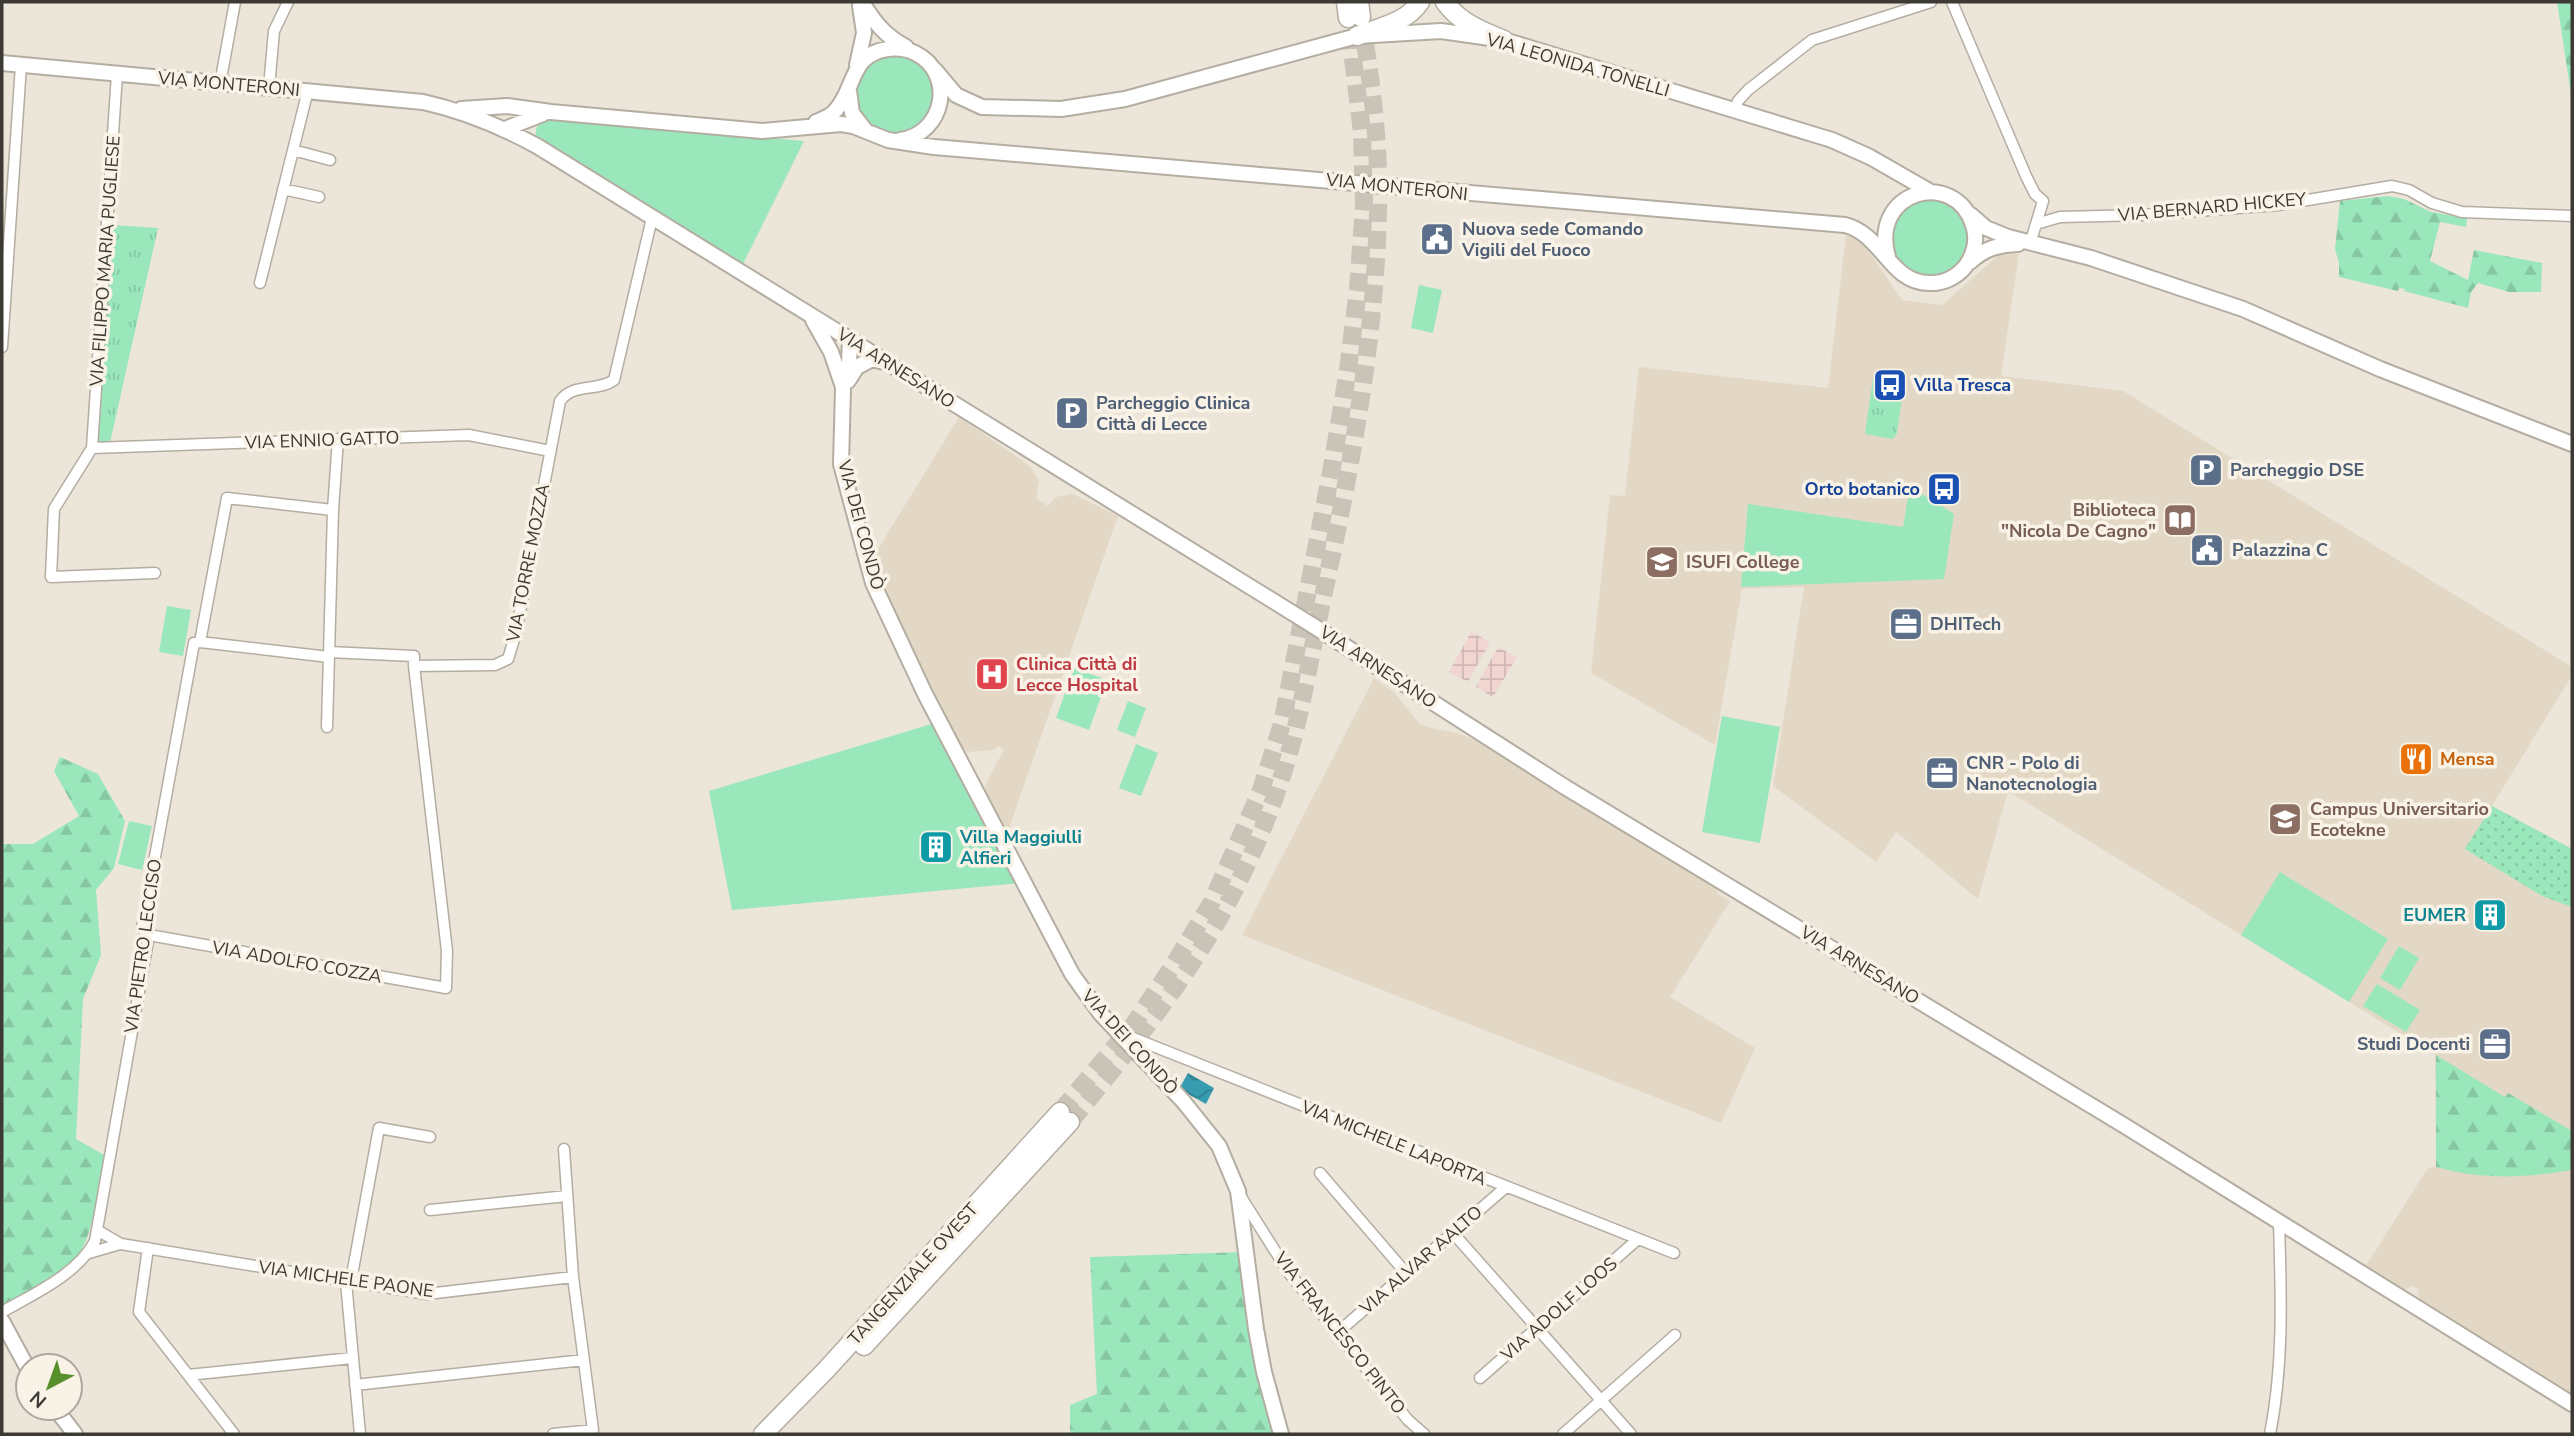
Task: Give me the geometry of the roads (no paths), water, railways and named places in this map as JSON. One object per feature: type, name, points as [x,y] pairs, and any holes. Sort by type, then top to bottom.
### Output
[{"type":"highway","points":[[1357,36],[1397,22],[1412,13],[1420,2]]},
{"type":"highway","points":[[1445,2],[1473,27],[1504,40]]},
{"type":"highway","name":"TANGENZIALE OVEST","points":[[763,1434],[1065,1117],[835,1378],[779,1434]]},
{"type":"main road","name":"VIA MONTERONI","points":[[802,129],[834,112],[849,86],[856,69],[864,33],[860,2]]},
{"type":"main road","points":[[860,2],[887,36],[916,53],[935,70],[941,91],[938,112],[933,121],[917,136],[896,141]]},
{"type":"main road","name":"VIA LEONIDA TONELLI","points":[[935,70],[956,95],[968,103],[982,107],[1073,108],[1125,99],[1357,36],[1441,31],[1504,40],[1832,139],[1931,192]]},
{"type":"main road","points":[[856,69],[863,61],[883,50],[894,48],[916,53]]},
{"type":"main road","name":"VIA MONTERONI","points":[[2,63],[423,102],[456,109],[505,129],[537,146]]},
{"type":"main road","points":[[849,86],[852,113],[866,131]]},
{"type":"main road","name":"VIA MONTERONI","points":[[456,109],[519,107],[548,113],[762,131],[841,124],[880,138],[934,147],[1845,225],[1864,233],[1905,276],[1931,284],[1945,281],[1983,250],[2028,244]]},
{"type":"main road","points":[[505,129],[507,116],[519,107]]},
{"type":"main road","name":"VIA MONTERONI","points":[[505,129],[526,118],[548,113]]},
{"type":"main road","points":[[537,146],[533,139],[533,124],[548,113]]},
{"type":"main road","name":"VIA ARNESANO","points":[[537,146],[1312,625],[1565,787],[2221,1185],[2572,1404]]},
{"type":"main road","points":[[1888,257],[1884,231],[1895,208],[1905,199],[1917,194],[1943,194],[1957,201],[1986,228],[2028,244],[2091,258],[2243,309],[2380,369],[2572,444]]},
{"type":"main road","points":[[1964,268],[1974,251],[1975,241],[1975,231],[1967,212]]},
{"type":"main road","name":"VIA DEI CONDÒ","points":[[805,312],[816,323],[826,341],[843,388]]},
{"type":"main road","name":"VIA DEI CONDÒ","points":[[850,340],[849,363],[843,388],[841,464],[873,583],[925,694],[1072,974],[1100,1013],[1182,1101],[1219,1146],[1238,1191],[1256,1329],[1264,1372],[1281,1434]]},
{"type":"main road","points":[[843,388],[857,367],[872,359],[886,362]]},
{"type":"main road","points":[[2,1321],[19,1352]]},
{"type":"street","points":[[220,84],[235,2]]},
{"type":"street","points":[[269,88],[274,31],[288,2]]},
{"type":"street","points":[[1735,110],[1738,101],[1748,90],[1812,40],[1931,2]]},
{"type":"street","points":[[1952,2],[2026,176],[2035,194],[2043,201],[2028,244]]},
{"type":"street","points":[[2,347],[21,65]]},
{"type":"street","name":"VIA FILIPPO MARIA PUGLIESE","points":[[92,448],[117,74]]},
{"type":"street","points":[[260,283],[308,90]]},
{"type":"street","points":[[293,150],[330,160]]},
{"type":"street","name":"VIA BERNARD HICKEY","points":[[2036,224],[2060,217],[2142,215],[2278,205],[2392,186],[2409,190],[2432,203],[2462,212],[2572,216]]},
{"type":"street","points":[[284,188],[319,197]]},
{"type":"street","name":"VIA TORRE MOZZA","points":[[414,666],[495,665],[508,659],[516,633],[556,413],[563,396],[575,390],[609,384],[614,380],[652,218]]},
{"type":"street","name":"VIA ENNIO GATTO","points":[[92,448],[469,435],[550,451]]},
{"type":"street","points":[[327,727],[333,510],[338,439]]},
{"type":"street","points":[[92,448],[54,509],[51,577],[155,573]]},
{"type":"street","name":"VIA PIETRO LECCISO","points":[[89,1253],[97,1230],[149,935],[142,928],[194,643],[200,642],[227,498],[333,510]]},
{"type":"street","points":[[200,642],[329,655],[414,656],[414,666]]},
{"type":"street","name":"VIA ADOLFO COZZA","points":[[149,935],[446,988],[446,951],[414,666]]},
{"type":"street","name":"VIA MICHELE LAPORTA","points":[[1116,1031],[1674,1253]]},
{"type":"street","points":[[360,1434],[346,1282],[352,1275],[379,1128],[430,1137]]},
{"type":"street","points":[[553,1434],[593,1430],[573,1277],[564,1149]]},
{"type":"street","points":[[1320,1173],[1406,1273]]},
{"type":"street","name":"VIA ALVAR AALTO","points":[[1337,1333],[1506,1187]]},
{"type":"street","name":"VIA FRANCESCO PINTO","points":[[1238,1191],[1289,1273],[1408,1420],[1424,1434]]},
{"type":"street","points":[[430,1210],[567,1196]]},
{"type":"street","points":[[2270,1434],[2282,1310],[2279,1222]]},
{"type":"street","name":"VIA MICHELE PAONE","points":[[97,1230],[121,1244],[427,1294],[573,1277]]},
{"type":"street","points":[[1452,1233],[1631,1434]]},
{"type":"street","name":"VIA ADOLF LOOS","points":[[1480,1378],[1638,1239]]},
{"type":"street","name":"VIA MICHELE PAONE","points":[[89,1253],[121,1244]]},
{"type":"street","points":[[148,1248],[139,1312],[234,1434]]},
{"type":"street","points":[[2,1312],[51,1283],[89,1253]]},
{"type":"street","points":[[1563,1434],[1675,1335]]},
{"type":"street","points":[[188,1375],[352,1358]]},
{"type":"street","points":[[355,1385],[584,1360]]},
{"type":"water","points":[[1188,1073],[1214,1088],[1206,1104],[1179,1089]]},
{"type":"tunnel","points":[[1060,1112],[1134,1024],[1212,902],[1261,790],[1282,724],[1332,467],[1358,289],[1364,205],[1362,132],[1348,18]]},
{"type":"tunnel","points":[[1070,1122],[1168,997],[1220,917],[1264,827],[1295,731],[1352,451],[1372,309],[1378,164],[1372,91],[1361,19]]},
{"type":"place","name":"Nuova sede Comando Vigili del Fuoco","points":[[1437,239]]},
{"type":"place","name":"Villa Tresca","points":[[1890,385]]},
{"type":"place","name":"Parcheggio Clinica Città di Lecce","points":[[1072,413]]},
{"type":"place","name":"Parcheggio DSE","points":[[2206,470]]},
{"type":"place","name":"Orto botanico","points":[[1944,489]]},
{"type":"place","name":"Biblioteca \"Nicola De Cagno\"","points":[[2180,520]]},
{"type":"place","name":"Palazzina C","points":[[2207,550]]},
{"type":"place","name":"ISUFI College","points":[[1662,562]]},
{"type":"place","name":"DHITech","points":[[1906,624]]},
{"type":"place","name":"Clinica Città di Lecce Hospital","points":[[992,674]]},
{"type":"place","name":"Mensa","points":[[2416,759]]},
{"type":"place","name":"CNR - Polo di Nanotecnologia","points":[[1942,773]]},
{"type":"place","name":"Campus Universitario Ecotekne","points":[[2285,819]]},
{"type":"place","name":"Villa Maggiulli Alfieri","points":[[936,847]]},
{"type":"place","name":"EUMER","points":[[2490,915]]},
{"type":"place","name":"Studi Docenti","points":[[2495,1044]]}]
